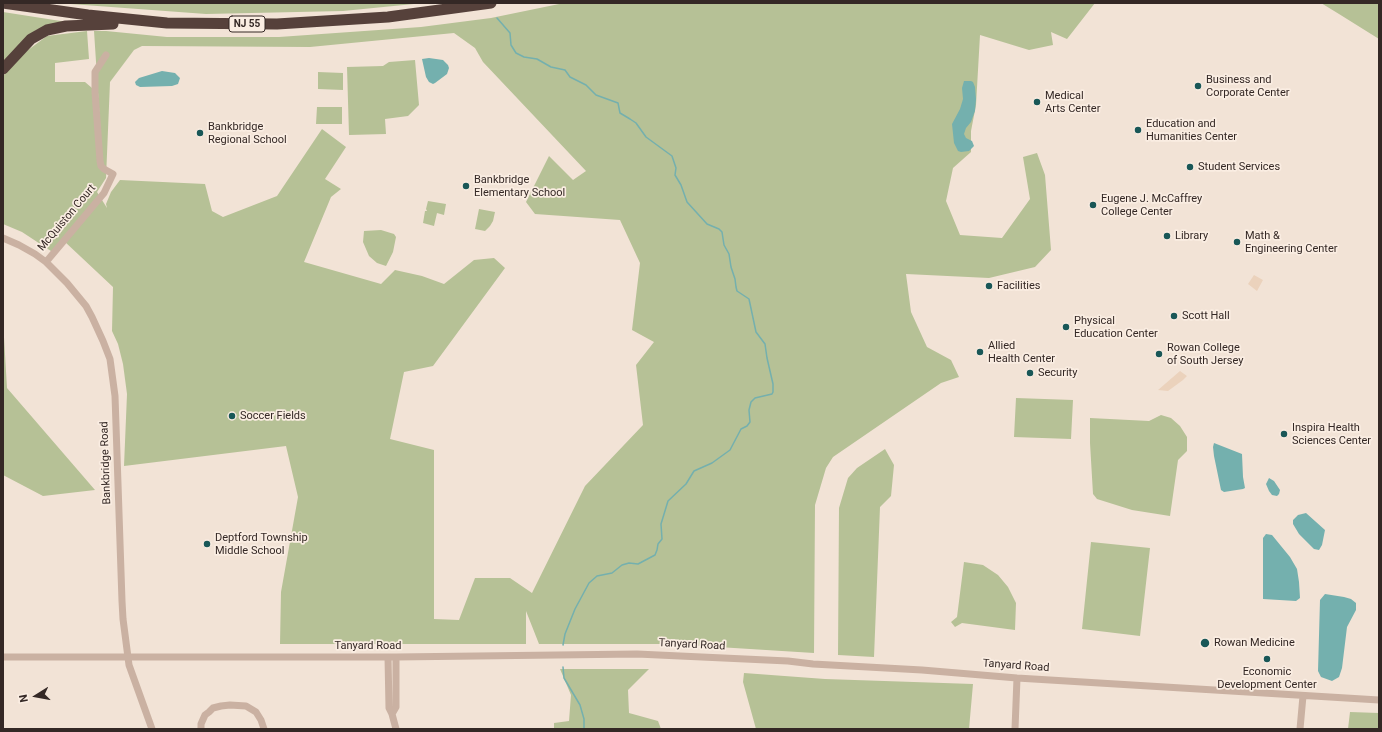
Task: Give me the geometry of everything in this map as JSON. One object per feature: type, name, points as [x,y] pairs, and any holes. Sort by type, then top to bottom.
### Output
[{"type":"highway","name":"NJ 55","points":[[3,3],[41,10],[167,23],[278,24],[388,17],[491,3]]},
{"type":"highway","points":[[3,69],[31,40],[47,30],[72,25],[129,24],[136,20]]},
{"type":"street","name":"McQuiston Court","points":[[46,262],[104,193],[113,174],[101,166],[95,99],[95,72],[106,55]]},
{"type":"street","name":"Bankbridge Road","points":[[3,238],[27,249],[46,262],[67,283],[86,306],[104,341],[113,374],[116,418],[122,601],[128,657],[129,665],[152,729]]},
{"type":"street","name":"Tanyard Road","points":[[3,657],[392,657],[637,654],[706,656],[912,669],[1017,678],[1379,700]]},
{"type":"street","points":[[392,657],[389,708],[396,729]]},
{"type":"street","points":[[1014,729],[1017,678]]},
{"type":"street","points":[[1300,729],[1303,696]]},
{"type":"street","points":[[201,729],[201,724],[206,715],[213,708],[230,705],[246,706],[256,712],[264,729]]},
{"type":"green space","points":[[57,3],[424,3],[343,11],[206,14]]},
{"type":"green space","points":[[564,3],[1095,3],[1067,39],[1051,32],[1053,45],[1029,50],[980,35],[976,105],[971,131],[971,152],[953,168],[946,201],[960,235],[1002,238],[1030,199],[1023,157],[1037,153],[1045,175],[1051,250],[1035,267],[989,278],[906,274],[911,312],[927,347],[951,360],[959,377],[941,383],[833,457],[826,468],[815,505],[814,653],[670,644],[539,644],[526,611],[526,644],[280,644],[281,592],[298,497],[286,446],[124,466],[127,394],[123,364],[118,344],[112,331],[113,287],[64,241],[54,253],[22,232],[3,224],[3,76],[24,53],[47,36],[87,31],[89,59],[55,63],[55,82],[85,82],[92,88],[101,138],[94,31],[167,37],[279,37],[421,27],[491,18]],"holes":[[[454,33],[475,48],[483,62],[586,171],[573,180],[549,156],[526,202],[535,214],[620,220],[640,263],[632,330],[654,342],[636,365],[643,425],[585,486],[532,593],[510,578],[475,578],[459,620],[434,619],[434,450],[390,439],[404,372],[433,366],[505,268],[494,258],[474,260],[444,284],[422,276],[395,270],[381,284],[304,262],[331,197],[341,189],[325,179],[346,147],[322,129],[277,196],[223,217],[212,211],[205,184],[120,180],[111,192],[106,204],[107,208],[97,192],[106,178],[110,82],[134,50],[142,46],[310,47]]]},
{"type":"green space","points":[[1321,3],[1379,3],[1379,39],[1339,14]]},
{"type":"green space","points":[[3,12],[67,22],[36,30],[3,65]]},
{"type":"green space","points":[[415,60],[419,105],[408,116],[385,119],[386,134],[349,135],[347,67],[383,66],[389,62]]},
{"type":"green space","points":[[318,72],[343,73],[343,90],[318,89]]},
{"type":"green space","points":[[317,107],[342,107],[342,124],[316,124]]},
{"type":"green space","points":[[428,201],[446,204],[444,215],[437,213],[434,226],[423,223],[425,211],[427,211]]},
{"type":"green space","points":[[479,209],[495,212],[493,221],[485,231],[475,229]]},
{"type":"green space","points":[[381,230],[394,234],[396,237],[393,252],[386,266],[377,263],[369,256],[363,242],[364,231]]},
{"type":"green space","points":[[3,320],[7,388],[95,490],[43,496],[3,475]]},
{"type":"green space","points":[[1016,398],[1073,400],[1071,439],[1014,437]]},
{"type":"green space","points":[[1161,415],[1171,418],[1180,426],[1187,437],[1187,451],[1178,460],[1170,516],[1132,510],[1097,499],[1093,494],[1090,418],[1149,421]]},
{"type":"green space","points":[[885,449],[894,465],[891,496],[880,507],[874,657],[838,655],[839,508],[848,478],[857,468]]},
{"type":"green space","points":[[1091,542],[1150,548],[1140,636],[1082,629]]},
{"type":"green space","points":[[964,562],[983,565],[998,575],[1008,587],[1016,603],[1015,630],[962,623],[955,627],[951,622],[957,617]]},
{"type":"green space","points":[[560,669],[649,669],[628,690],[629,713],[658,721],[661,729],[554,729],[554,723],[569,721],[571,695]]},
{"type":"green space","points":[[744,673],[825,679],[973,684],[969,729],[756,729],[743,682]]},
{"type":"green space","points":[[1350,712],[1379,713],[1379,729],[1348,729]]},
{"type":"shaded area","points":[[1254,275],[1263,280],[1257,291],[1248,284]]},
{"type":"shaded area","points":[[1180,371],[1187,376],[1183,380],[1168,391],[1158,390]]},
{"type":"water","points":[[429,58],[443,60],[449,68],[447,74],[433,84],[429,82],[426,77],[422,59]]},
{"type":"water","points":[[162,71],[175,73],[180,78],[178,84],[172,86],[140,87],[136,85],[135,82],[139,78]]},
{"type":"water","points":[[964,81],[973,82],[976,99],[975,111],[964,134],[966,138],[972,141],[974,146],[969,151],[961,152],[958,151],[954,143],[952,124],[960,109],[963,99],[962,88]]},
{"type":"water","points":[[1214,443],[1242,454],[1245,488],[1224,492],[1221,490],[1214,456]]},
{"type":"water","points":[[1269,478],[1274,481],[1280,490],[1277,496],[1272,495],[1269,491],[1266,484]]},
{"type":"water","points":[[1306,513],[1325,530],[1322,545],[1319,550],[1314,549],[1299,534],[1293,524],[1293,520],[1298,515]]},
{"type":"water","points":[[1266,534],[1272,535],[1290,557],[1297,569],[1300,598],[1296,601],[1263,599],[1263,538]]},
{"type":"water","points":[[1325,594],[1351,599],[1356,603],[1356,610],[1347,627],[1342,668],[1339,677],[1332,681],[1321,677],[1318,671],[1320,600]]},
{"type":"waterway","points":[[497,18],[510,33],[511,45],[516,53],[524,57],[537,59],[551,67],[565,70],[570,77],[586,85],[596,95],[618,103],[620,113],[636,123],[646,137],[672,156],[676,168],[675,175],[681,185],[687,202],[707,224],[719,229],[722,232],[724,245],[729,254],[737,291],[749,299],[756,332],[765,344],[773,384],[772,394],[755,398],[751,402],[749,410],[750,422],[747,426],[741,429],[730,450],[712,463],[694,471],[686,484],[668,501],[661,524],[662,539],[658,544],[655,555],[638,564],[629,563],[622,565],[612,573],[597,576],[589,583],[575,609],[565,634],[563,645]]},
{"type":"waterway","points":[[563,667],[564,678],[580,705],[584,719],[584,729]]},
{"type":"place","name":"Business and Corporate Center","points":[[1198,86]]},
{"type":"place","name":"Medical Arts Center","points":[[1037,102]]},
{"type":"place","name":"Education and Humanities Center","points":[[1138,130]]},
{"type":"place","name":"Bankbridge Regional School","points":[[200,133]]},
{"type":"place","name":"Student Services","points":[[1190,167]]},
{"type":"place","name":"Bankbridge Elementary School","points":[[466,186]]},
{"type":"place","name":"Eugene J. McCaffrey College Center","points":[[1093,205]]},
{"type":"place","name":"Library","points":[[1167,236]]},
{"type":"place","name":"Math & Engineering Center","points":[[1237,242]]},
{"type":"place","name":"Facilities","points":[[989,286]]},
{"type":"place","name":"Scott Hall","points":[[1174,316]]},
{"type":"place","name":"Physical Education Center","points":[[1066,327]]},
{"type":"place","name":"Allied Health Center","points":[[980,352]]},
{"type":"place","name":"Rowan College of South Jersey","points":[[1159,354]]},
{"type":"place","name":"Security","points":[[1030,373]]},
{"type":"place","name":"Soccer Fields","points":[[232,416]]},
{"type":"place","name":"Inspira Health Sciences Center","points":[[1284,434]]},
{"type":"place","name":"Deptford Township Middle School","points":[[207,544]]},
{"type":"place","name":"Rowan Medicine","points":[[1205,643]]},
{"type":"place","name":"Economic Development Center","points":[[1267,659]]}]
